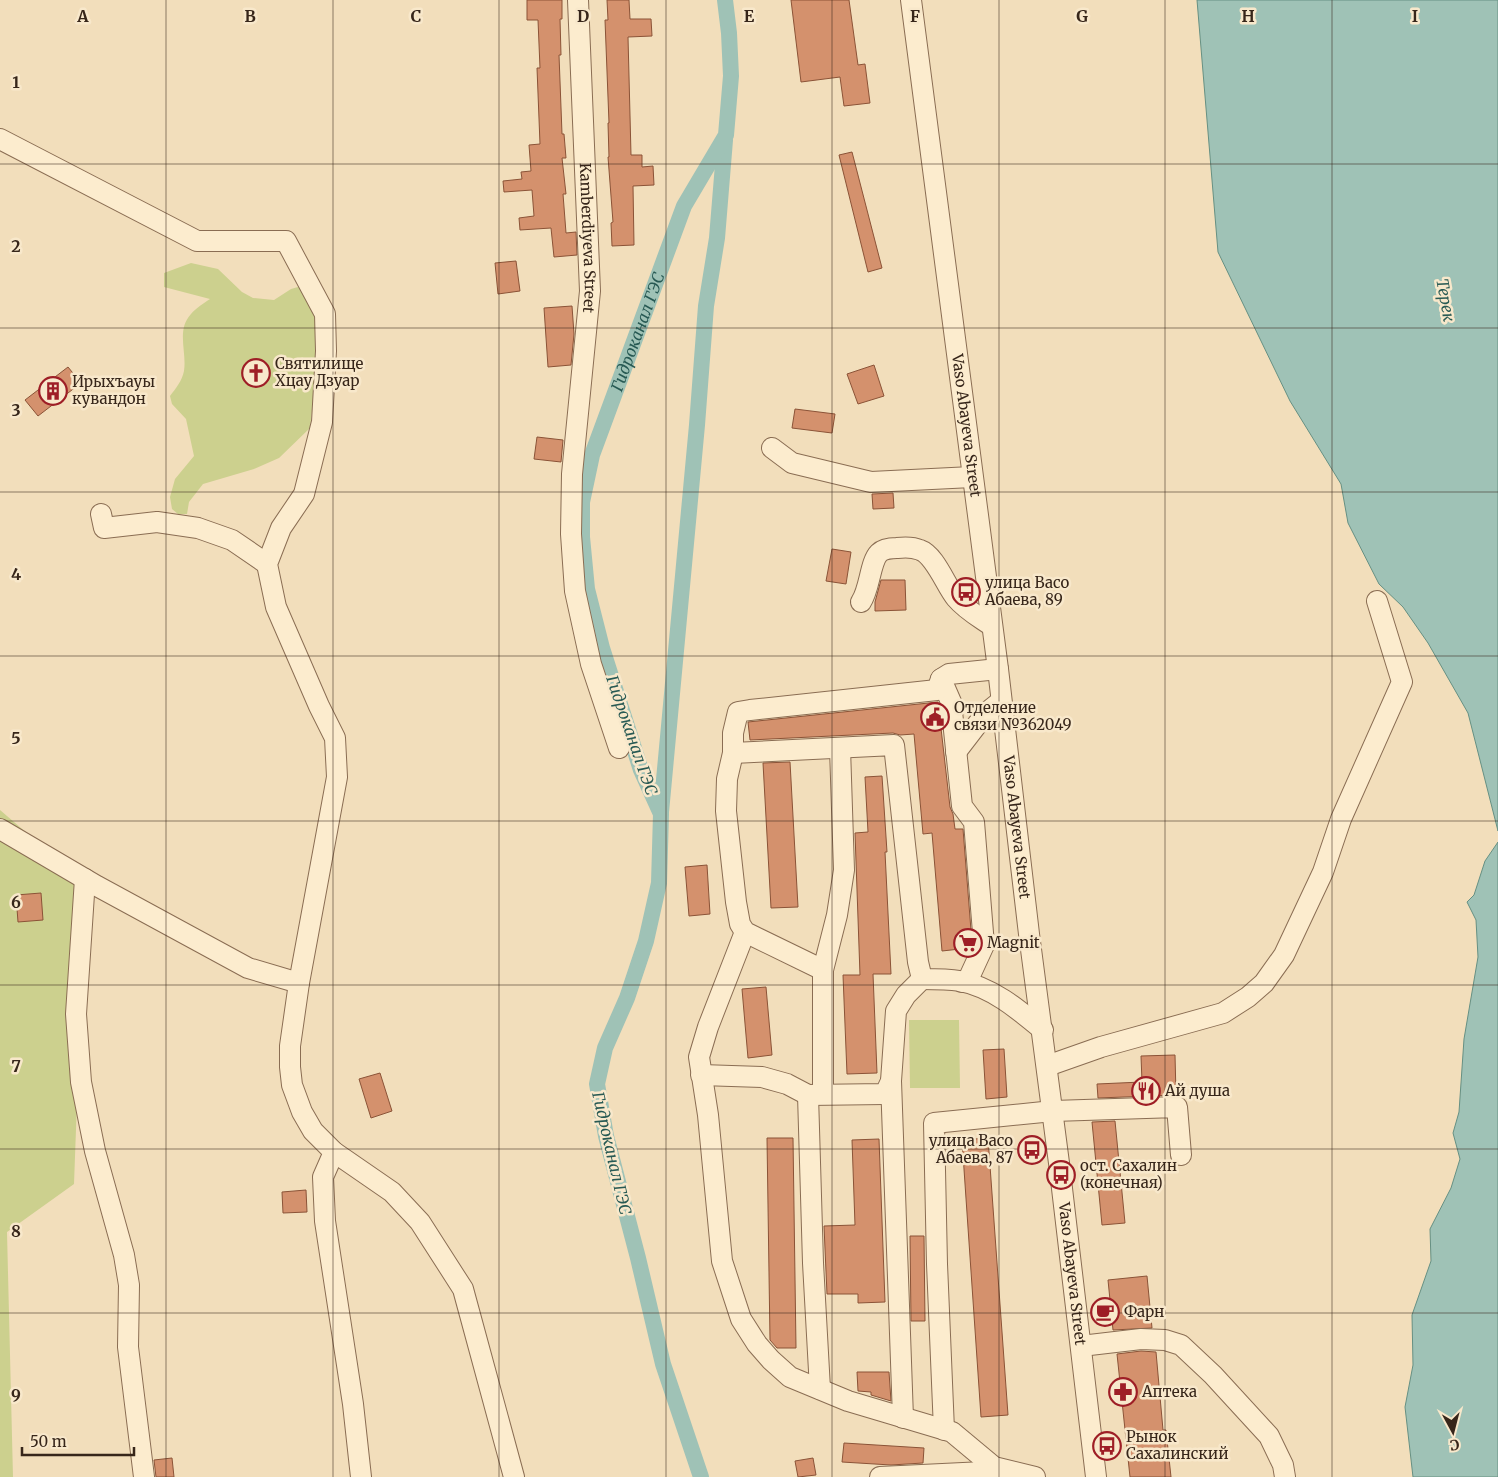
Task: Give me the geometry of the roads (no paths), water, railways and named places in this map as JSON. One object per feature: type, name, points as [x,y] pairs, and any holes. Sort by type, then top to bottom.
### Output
[{"type":"street","name":"Kamberdiyeva Street","points":[[578,0],[590,291],[572,474],[571,534],[575,591],[591,664],[619,748]]},
{"type":"street","name":"Vaso Abayeva Street","points":[[911,0],[998,669],[1096,1477]]},
{"type":"street","points":[[0,139],[197,241],[286,241],[325,314],[326,351],[322,422],[304,494],[281,528],[267,564],[276,607],[335,738],[337,777],[298,982],[290,1046],[292,1085],[302,1112],[313,1131],[334,1152],[398,1198],[420,1222],[463,1289],[514,1477]]},
{"type":"street","points":[[772,448],[792,463],[871,482],[972,477]]},
{"type":"street","points":[[101,514],[104,528],[157,522],[198,528],[232,540],[267,564]]},
{"type":"street","points":[[861,602],[866,594],[876,558],[880,551],[910,547],[922,550],[936,564],[950,589],[967,610],[992,626]]},
{"type":"street","points":[[1047,1066],[1100,1047],[1223,1013],[1248,997],[1264,983],[1284,955],[1323,872],[1341,819],[1402,682],[1377,601]]},
{"type":"street","points":[[823,970],[745,932],[740,924],[726,811],[727,779],[733,754],[733,733],[738,712],[937,690],[941,679],[949,674],[998,669]]},
{"type":"street","points":[[903,1418],[890,1081],[896,1011],[906,995],[922,979],[967,982],[984,945],[974,822],[962,806],[951,702],[941,679]]},
{"type":"street","points":[[956,752],[986,713],[1001,701]]},
{"type":"street","points":[[733,754],[894,745],[918,962],[922,979]]},
{"type":"street","points":[[820,1389],[813,1263],[816,1095],[823,970],[837,915],[844,870],[840,748]]},
{"type":"street","points":[[0,829],[84,879],[248,968],[298,982]]},
{"type":"street","points":[[84,879],[76,1014],[81,1082],[95,1151],[126,1265],[129,1285],[128,1347],[144,1477]]},
{"type":"street","points":[[745,932],[703,1040],[699,1057],[708,1115],[722,1261],[741,1320],[757,1344],[790,1377],[848,1401],[952,1432],[994,1467],[1006,1474]]},
{"type":"street","points":[[962,982],[982,989],[1008,1002],[1043,1030]]},
{"type":"street","points":[[701,1075],[762,1077],[816,1095],[885,1094],[890,1081]]},
{"type":"street","points":[[944,1430],[937,1264],[934,1122],[1053,1111],[1177,1107],[1180,1156]]},
{"type":"street","points":[[334,1152],[322,1177],[325,1221],[354,1404],[362,1477]]},
{"type":"street","points":[[1081,1346],[1141,1339],[1165,1340],[1181,1345],[1213,1375],[1269,1436],[1283,1465],[1285,1477]]},
{"type":"street","points":[[880,1477],[1006,1474],[1034,1477]]},
{"type":"water","name":"Терек","points":[[1197,0],[1498,0],[1498,831],[1468,713],[1428,643],[1403,607],[1379,584],[1348,523],[1341,484],[1290,401],[1218,252]]},
{"type":"water","points":[[1498,842],[1498,1477],[1413,1477],[1405,1407],[1413,1365],[1412,1315],[1431,1261],[1430,1229],[1451,1188],[1460,1159],[1453,1133],[1459,1112],[1464,1039],[1478,957],[1476,920],[1467,902],[1474,895],[1485,861]]},
{"type":"waterway","name":"Гидроканал ГЭС","points":[[701,1477],[663,1364],[606,1136],[597,1084],[605,1048],[627,998],[646,941],[659,883],[661,814],[641,770],[602,648],[587,589],[582,537],[582,502],[592,455],[684,206],[726,135],[731,76],[725,0]]},
{"type":"waterway","points":[[661,812],[697,425],[706,306],[717,238],[725,140]]},
{"type":"place","name":"Святилище Хцау Дзуар","points":[[256,373]]},
{"type":"place","name":"Ирыхъауы кувандон","points":[[53,391]]},
{"type":"place","name":"улица Васо Абаева, 89","points":[[966,592]]},
{"type":"place","name":"Отделение связи №362049","points":[[935,717]]},
{"type":"place","name":"Magnit","points":[[968,943]]},
{"type":"place","name":"Ай душа","points":[[1146,1091]]},
{"type":"place","name":"улица Васо Абаева, 87","points":[[1032,1150]]},
{"type":"place","name":"ост. Сахалин (конечная)","points":[[1061,1175]]},
{"type":"place","name":"Фарн","points":[[1105,1312]]},
{"type":"place","name":"Аптека","points":[[1123,1392]]},
{"type":"place","name":"Рынок Сахалинский","points":[[1107,1446]]}]
